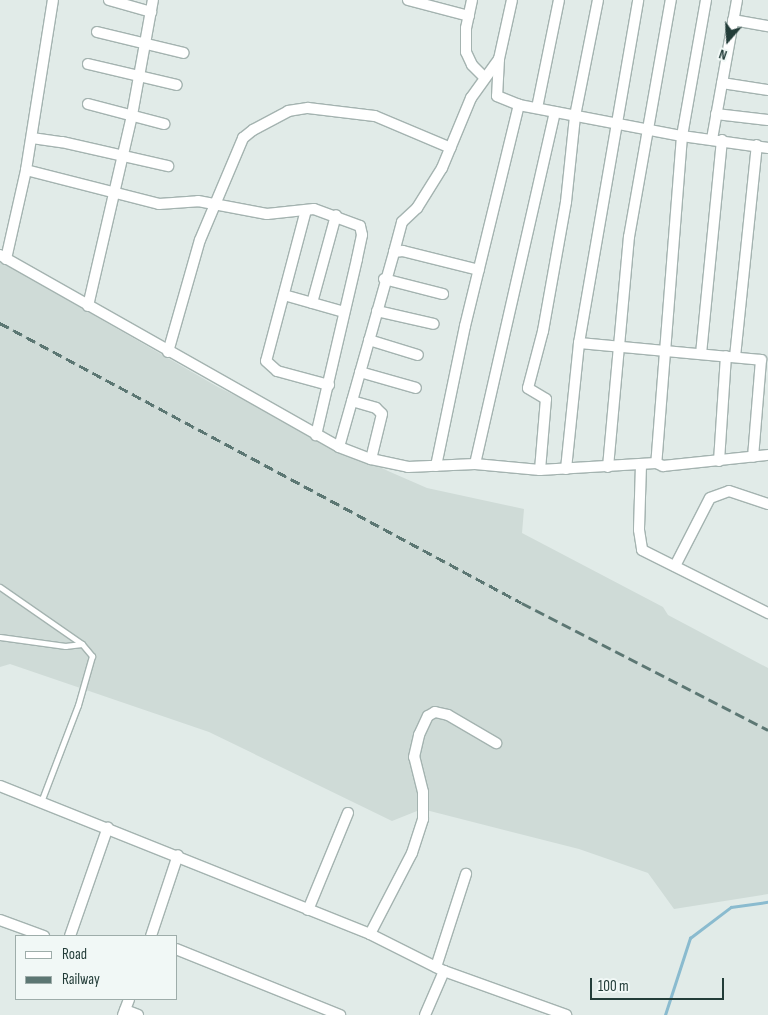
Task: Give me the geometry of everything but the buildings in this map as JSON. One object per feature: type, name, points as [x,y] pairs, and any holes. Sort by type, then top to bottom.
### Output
[{"type":"street","points":[[53,0],[26,170],[3,257],[339,448],[371,459],[408,468],[475,464],[540,470],[656,463],[663,466],[768,455]]},
{"type":"street","points":[[109,0],[151,12]]},
{"type":"street","points":[[88,306],[132,115],[153,0]]},
{"type":"street","points":[[408,0],[437,4],[469,16]]},
{"type":"street","points":[[472,0],[466,52],[472,66],[485,78]]},
{"type":"street","points":[[512,0],[499,59],[497,96],[519,105],[575,116],[682,136],[768,148]]},
{"type":"street","points":[[537,108],[559,0]]},
{"type":"street","points":[[540,470],[546,399],[528,388],[543,331],[566,202],[575,116],[598,0]]},
{"type":"street","points":[[566,469],[579,343],[615,123],[638,0]]},
{"type":"street","points":[[608,467],[630,237],[646,129],[671,0]]},
{"type":"street","points":[[656,463],[682,136],[706,0]]},
{"type":"street","points":[[701,354],[717,140],[716,114],[737,0]]},
{"type":"street","points":[[734,20],[768,26]]},
{"type":"street","points":[[97,32],[184,53]]},
{"type":"street","points":[[339,448],[378,311],[384,279],[402,222],[417,208],[451,148],[463,113],[499,59]]},
{"type":"street","points":[[88,64],[177,85]]},
{"type":"street","points":[[722,84],[768,90]]},
{"type":"street","points":[[88,104],[164,124]]},
{"type":"street","points":[[436,466],[479,270],[519,105]]},
{"type":"street","points":[[168,352],[200,240],[243,138],[288,111],[308,108],[375,116],[451,148]]},
{"type":"street","points":[[475,464],[555,112]]},
{"type":"street","points":[[716,114],[768,120]]},
{"type":"street","points":[[32,138],[123,155],[168,166]]},
{"type":"street","points":[[719,461],[757,145]]},
{"type":"street","points":[[26,170],[159,204],[216,204],[267,214],[320,210],[356,222],[362,234],[329,385],[316,435]]},
{"type":"street","points":[[306,210],[268,350],[268,365],[329,385]]},
{"type":"street","points":[[312,303],[336,215]]},
{"type":"street","points":[[394,252],[403,251],[479,270]]},
{"type":"street","points":[[384,279],[443,294]]},
{"type":"street","points":[[284,295],[344,312]]},
{"type":"street","points":[[378,311],[434,324]]},
{"type":"street","points":[[369,340],[418,355]]},
{"type":"street","points":[[579,343],[761,360],[754,457]]},
{"type":"street","points":[[360,372],[416,388]]},
{"type":"street","points":[[352,401],[376,408],[382,414],[371,459]]},
{"type":"street","points":[[641,465],[639,544],[647,554],[675,566],[768,614]]},
{"type":"street","points":[[675,566],[710,498],[729,491],[768,504]]},
{"type":"street","points":[[370,934],[416,844],[425,812],[414,757],[419,735],[428,716],[435,712],[448,715],[496,743]]},
{"type":"street","points":[[0,786],[108,827],[370,934],[440,969],[566,1015]]},
{"type":"street","points":[[308,910],[348,813]]},
{"type":"street","points":[[70,935],[108,827]]},
{"type":"street","points":[[152,935],[178,855]]},
{"type":"street","points":[[425,1015],[440,969],[466,874]]},
{"type":"street","points":[[0,920],[41,935]]},
{"type":"street","points":[[178,950],[340,1015]]},
{"type":"street","points":[[129,1000],[124,1012],[138,1015]]},
{"type":"lane","points":[[0,587],[82,644],[92,656],[90,669],[42,802]]},
{"type":"lane","points":[[0,637],[65,646],[82,644]]},
{"type":"shaded area","points":[[0,261],[218,387],[388,471],[427,488],[524,509],[522,533],[663,607],[668,615],[768,668],[768,894],[674,909],[648,873],[579,849],[422,809],[392,821],[209,732],[10,664],[0,667]]},
{"type":"waterway","points":[[665,1015],[690,938],[731,907],[768,902]]},
{"type":"railway","points":[[0,323],[522,603],[768,730]]}]
